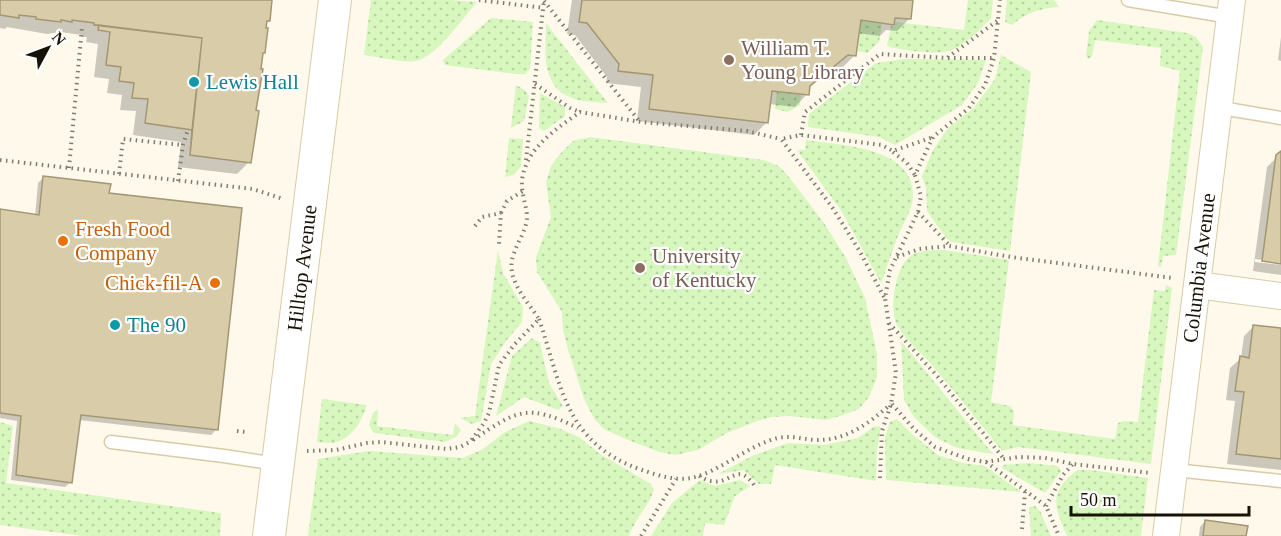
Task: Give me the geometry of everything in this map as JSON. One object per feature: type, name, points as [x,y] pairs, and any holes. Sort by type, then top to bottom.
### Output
[{"type":"street","name":"Hilltop Avenue","points":[[270,536],[335,0]]},
{"type":"street","name":"Columbia Avenue","points":[[1166,536],[1231,9]]},
{"type":"street","points":[[1198,283],[1281,296]]},
{"type":"lane","points":[[1128,0],[1231,9]]},
{"type":"lane","points":[[1220,105],[1233,110],[1281,118]]},
{"type":"lane","points":[[111,442],[278,464]]},
{"type":"lane","points":[[1174,473],[1281,481]]},
{"type":"path","points":[[479,0],[543,8]]},
{"type":"path","points":[[579,428],[560,389],[539,319],[514,280],[511,270],[512,260],[526,226],[527,216],[522,183],[544,0],[641,122]]},
{"type":"path","points":[[893,151],[933,137],[960,116],[986,85],[994,58],[1000,0]]},
{"type":"path","points":[[947,58],[998,20]]},
{"type":"path","points":[[69,168],[82,27]]},
{"type":"path","points":[[801,135],[805,112],[880,54],[994,58]]},
{"type":"path","points":[[535,84],[570,108],[580,112],[641,122],[747,131],[781,139],[801,135],[882,145],[907,163],[915,175],[921,196],[918,212],[890,270],[885,298],[896,373],[891,404],[882,431],[880,478]]},
{"type":"path","points":[[526,163],[544,140],[580,112]]},
{"type":"path","points":[[178,181],[183,145],[188,129]]},
{"type":"path","points":[[915,175],[933,137]]},
{"type":"path","points":[[118,174],[123,139],[183,145]]},
{"type":"path","points":[[781,139],[832,207],[885,298]]},
{"type":"path","points":[[0,160],[253,189],[283,199]]},
{"type":"path","points":[[499,244],[501,213],[507,201],[523,191]]},
{"type":"path","points":[[918,212],[950,246]]},
{"type":"path","points":[[475,226],[482,217],[501,213]]},
{"type":"path","points":[[896,257],[919,249],[950,246],[1011,257],[1198,283]]},
{"type":"path","points":[[470,442],[489,413],[499,365],[514,345],[539,319]]},
{"type":"path","points":[[889,323],[938,377],[1004,459]]},
{"type":"path","points":[[891,404],[914,429],[935,447],[968,459],[985,462],[1019,457],[1045,458],[1073,464],[1174,473]]},
{"type":"path","points":[[307,451],[336,450],[368,442],[447,449],[460,447],[498,423],[520,412],[528,412],[554,417],[579,428],[603,450],[633,467],[676,479],[692,478],[778,438],[828,439],[854,432],[891,404]]},
{"type":"path","points":[[237,431],[246,432]]},
{"type":"path","points":[[985,462],[1046,506],[1059,536]]},
{"type":"path","points":[[1046,506],[1063,475],[1073,464]]},
{"type":"path","points":[[698,475],[712,482],[741,474],[754,485]]},
{"type":"path","points":[[642,536],[676,479]]},
{"type":"path","points":[[1022,529],[1026,491]]},
{"type":"green space","points":[[371,0],[477,2],[449,36],[424,58],[416,61],[398,61],[364,55]]},
{"type":"green space","points":[[968,0],[993,0],[991,19],[961,45],[949,51],[936,52],[887,46],[891,26],[895,26],[895,22],[964,30]]},
{"type":"green space","points":[[1007,0],[1054,0],[1059,7],[1034,12],[1012,25],[1005,22]]},
{"type":"green space","points":[[491,18],[533,22],[530,69],[525,74],[517,74],[445,65],[443,60]]},
{"type":"green space","points":[[861,20],[882,24],[879,42],[867,53],[858,51]]},
{"type":"green space","points":[[1097,20],[1187,33],[1196,37],[1203,47],[1176,255],[1163,256],[1161,267],[1158,266],[1180,71],[1160,66],[1161,48],[1095,40],[1092,56],[1088,59],[1086,56],[1089,31]]},
{"type":"green space","points":[[546,23],[608,103],[575,99],[563,94],[555,87],[547,68]]},
{"type":"green space","points":[[1001,55],[1031,72],[1010,251],[952,242],[947,239],[927,211],[926,188],[922,176],[933,150],[948,128],[974,108],[995,79]]},
{"type":"green space","points":[[905,59],[986,60],[978,83],[962,105],[895,145],[879,137],[808,127],[809,114],[876,63]]},
{"type":"green space","points":[[516,85],[525,90],[529,96],[524,121],[511,128]]},
{"type":"green space","points":[[777,91],[801,94],[800,105],[788,112],[775,109]]},
{"type":"green space","points":[[540,93],[565,107],[565,116],[544,131],[539,128]]},
{"type":"green space","points":[[590,137],[763,160],[779,166],[824,223],[846,258],[865,298],[877,354],[877,377],[869,397],[859,409],[826,420],[790,416],[772,417],[727,433],[698,450],[675,455],[659,452],[626,439],[604,429],[595,420],[585,401],[569,353],[563,330],[562,312],[537,272],[536,257],[551,217],[546,182],[551,166],[573,141]]},
{"type":"green space","points":[[509,138],[523,139],[521,166],[514,175],[505,177]]},
{"type":"green space","points":[[806,140],[856,147],[889,158],[902,167],[910,180],[913,197],[911,207],[881,283],[842,212],[797,150],[805,150]]},
{"type":"green space","points":[[498,250],[503,273],[523,307],[522,322],[491,364],[481,421],[472,424],[460,418],[475,416]]},
{"type":"green space","points":[[944,250],[1009,260],[991,402],[1010,406],[1014,411],[1013,425],[1115,439],[1118,423],[1138,422],[1154,290],[1165,291],[1166,285],[1172,288],[1151,464],[1018,447],[1002,451],[932,365],[906,337],[895,320],[894,300],[897,278],[906,260],[919,252]]},
{"type":"green space","points":[[532,338],[540,343],[549,383],[563,406],[558,410],[524,397],[496,416],[512,356]]},
{"type":"green space","points":[[901,341],[993,454],[957,448],[935,437],[914,417],[904,400]]},
{"type":"green space","points":[[322,399],[367,405],[356,427],[348,436],[337,442],[317,442]]},
{"type":"green space","points":[[378,410],[377,426],[453,435],[455,423],[461,430],[456,437],[445,442],[374,433],[369,425],[373,413]]},
{"type":"green space","points":[[897,419],[938,455],[963,463],[985,466],[1021,492],[886,480],[885,437],[890,422]]},
{"type":"green space","points":[[529,421],[558,428],[579,437],[600,454],[651,484],[654,490],[629,536],[308,536],[318,459],[369,451],[463,458],[483,449],[505,432]]},
{"type":"green space","points":[[0,422],[13,426],[6,483],[221,513],[220,536],[83,536],[0,525]]},
{"type":"green space","points":[[875,426],[881,427],[877,449],[876,481],[775,465],[771,484],[759,484],[743,470],[718,474],[754,455],[788,443],[824,445],[858,438]]},
{"type":"green space","points":[[1029,463],[1058,466],[1061,471],[1045,493],[1002,468],[1003,465]]},
{"type":"green space","points":[[1077,470],[1148,478],[1141,536],[1067,536],[1059,516],[1056,500],[1061,486]]},
{"type":"green space","points":[[700,480],[715,486],[740,480],[750,486],[735,496],[724,525],[705,523],[703,536],[651,536],[672,503]]},
{"type":"green space","points":[[1035,506],[1040,511],[1051,536],[1031,536],[1029,507]]},
{"type":"building","name":"Lewis Hall","points":[[0,0],[272,0],[270,21],[267,21],[266,28],[268,28],[265,53],[263,53],[261,69],[263,69],[256,110],[259,111],[251,163],[190,155],[192,130],[145,123],[148,99],[132,98],[134,83],[119,81],[121,67],[106,65],[110,32],[98,30],[99,25],[94,25],[94,23],[72,20],[72,22],[61,20],[61,22],[19,15],[19,18],[0,15]]},
{"type":"building","name":"Lewis Hall","points":[[0,0],[272,0],[270,21],[267,21],[266,28],[268,28],[265,53],[263,53],[261,69],[263,69],[256,110],[259,111],[251,163],[190,155],[202,38],[94,25],[94,23],[72,20],[72,22],[61,20],[61,22],[19,15],[19,18],[0,15]]},
{"type":"building","name":"William T. Young Library","points":[[582,0],[913,0],[911,19],[895,18],[894,25],[861,20],[856,56],[848,55],[810,86],[809,95],[772,91],[768,123],[649,109],[653,75],[618,71],[619,64],[587,23],[579,22]]},
{"type":"building","points":[[99,25],[202,38],[192,130],[145,123],[148,99],[132,98],[134,83],[119,81],[121,67],[106,65],[110,32],[98,30]]},
{"type":"building","points":[[1281,151],[1281,264],[1262,261],[1276,155]]},
{"type":"building","name":"The 90","points":[[43,176],[111,184],[109,193],[242,208],[218,430],[81,415],[72,483],[16,475],[21,416],[0,413],[0,209],[39,215]]},
{"type":"building","points":[[1253,325],[1281,328],[1281,459],[1236,454],[1244,392],[1235,391],[1240,356],[1249,358]]},
{"type":"building","points":[[1205,520],[1248,526],[1246,536],[1203,536]]},
{"type":"place","name":"William T. Young Library","points":[[729,60]]},
{"type":"place","name":"Lewis Hall","points":[[194,82]]},
{"type":"place","name":"Fresh Food Company","points":[[63,241]]},
{"type":"place","name":"University of Kentucky","points":[[640,268]]},
{"type":"place","name":"Chick-fil-A","points":[[215,283]]},
{"type":"place","name":"The 90","points":[[115,325]]}]
